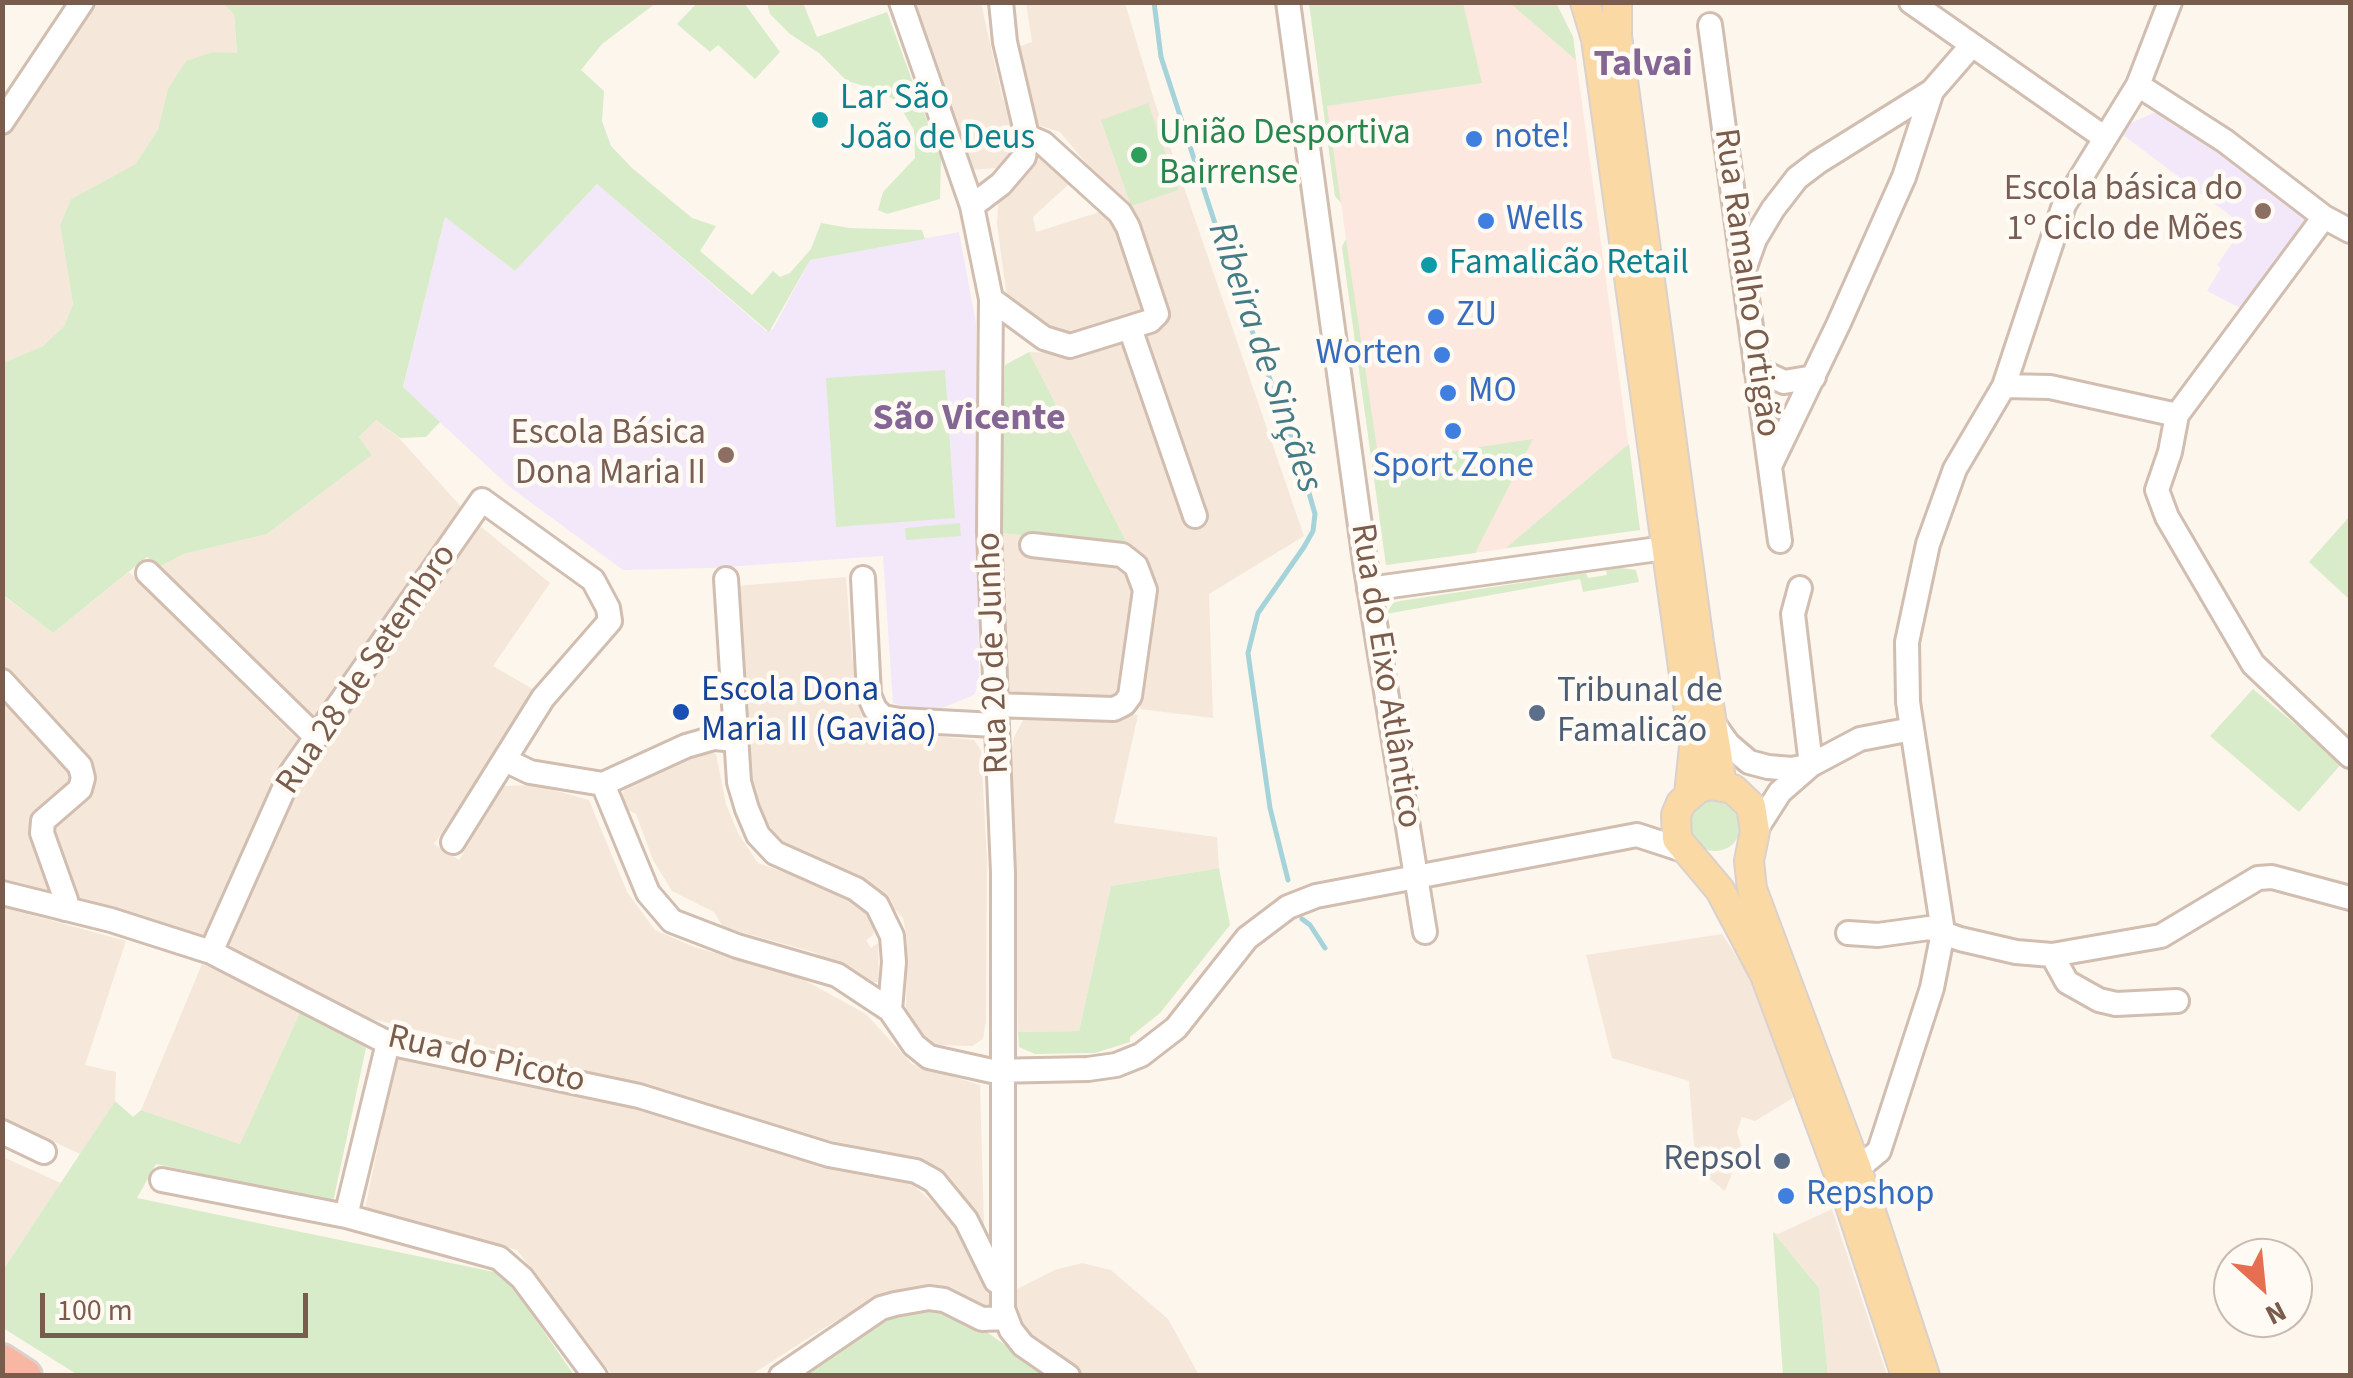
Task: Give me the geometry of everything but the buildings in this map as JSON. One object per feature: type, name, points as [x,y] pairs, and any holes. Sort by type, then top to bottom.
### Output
[{"type":"highway","points":[[2,1361],[26,1376]]},
{"type":"main road","points":[[1584,2],[1596,39],[1694,747],[1685,799],[1674,827],[1688,855],[1727,901],[1766,974],[1846,1193],[1906,1376]]},
{"type":"main road","points":[[1617,2],[1620,55],[1722,785]]},
{"type":"main road","points":[[1685,799],[1699,788],[1722,785],[1744,796],[1751,806],[1749,873],[1756,902],[1857,1169],[1925,1376]]},
{"type":"main road","points":[[1688,855],[1719,866],[1743,854],[1753,837]]},
{"type":"street","points":[[4,119],[82,2]]},
{"type":"street","name":"Rua 20 de Junho","points":[[901,2],[972,206],[991,299],[989,532],[1002,838],[1001,1237],[1006,1318]]},
{"type":"street","points":[[972,206],[1000,184],[1024,157],[1027,136],[1001,2]]},
{"type":"street","name":"Rua do Eixo Atlântico","points":[[1288,2],[1369,589],[1425,932]]},
{"type":"street","points":[[1911,2],[2105,138]]},
{"type":"street","points":[[1857,1169],[1879,1151],[1932,988],[1943,932],[1912,729],[1907,642],[1932,532],[1955,469],[2004,386],[2064,205],[2138,85],[2170,2]]},
{"type":"street","name":"Rua Ramalho Ortigão","points":[[1710,24],[1780,541]]},
{"type":"street","points":[[1743,272],[1772,209],[1797,178],[1932,92],[1972,45]]},
{"type":"street","points":[[2138,85],[2225,141],[2324,218],[2350,231]]},
{"type":"street","points":[[1771,464],[1904,177],[1932,92]]},
{"type":"street","points":[[1868,132],[1883,131],[1896,136],[1912,151]]},
{"type":"street","points":[[991,299],[1058,344],[1084,344],[1154,320],[1157,314],[1120,213],[1043,143],[1027,136]]},
{"type":"street","points":[[1736,204],[1754,212],[1772,209]]},
{"type":"street","points":[[2324,218],[2177,415],[2157,490],[2168,517],[2254,664],[2350,756]]},
{"type":"street","points":[[1130,328],[1194,516]]},
{"type":"street","points":[[1756,368],[1784,382],[1814,377]]},
{"type":"street","points":[[2004,386],[2050,388],[2177,415]]},
{"type":"street","name":"Rua 28 de Setembro","points":[[211,952],[291,773],[482,500],[593,580],[608,608],[610,621],[543,698],[505,760]]},
{"type":"street","points":[[863,578],[870,695],[883,717],[900,720],[994,716],[1114,709],[1124,704],[1130,696],[1145,590],[1136,566],[1122,554],[1032,544]]},
{"type":"street","points":[[1369,589],[1665,548]]},
{"type":"street","points":[[148,573],[316,738]]},
{"type":"street","points":[[726,579],[739,782],[758,835],[790,862],[868,896],[887,922],[894,962],[890,1010]]},
{"type":"street","points":[[1800,588],[1793,614],[1811,765]]},
{"type":"street","points":[[2,680],[80,766],[80,789],[43,821],[42,833],[66,900],[64,909]]},
{"type":"street","points":[[1712,722],[1728,744],[1749,762],[1780,768],[1811,765]]},
{"type":"street","points":[[1753,837],[1780,792],[1811,765],[1860,738],[1912,729]]},
{"type":"street","points":[[452,842],[505,760],[530,772],[603,784],[686,746],[714,738],[737,740]]},
{"type":"street","points":[[603,784],[648,893],[672,921],[737,946],[838,976],[890,1010],[914,1045],[929,1057],[1004,1071],[1088,1069],[1116,1065],[1141,1055],[1176,1028],[1246,938],[1288,907],[1316,896],[1636,835],[1685,799]]},
{"type":"street","points":[[1636,835],[1688,855]]},
{"type":"street","points":[[1848,933],[1878,935],[1929,928],[2016,952],[2052,955],[2162,936],[2258,878],[2272,877],[2350,898]]},
{"type":"street","name":"Rua do Picoto","points":[[2,894],[112,920],[211,952],[388,1043],[638,1096],[829,1155],[916,1171],[934,1181],[980,1231],[1001,1237]]},
{"type":"street","points":[[2052,955],[2068,982],[2099,1000],[2116,1004],[2177,1000]]},
{"type":"street","points":[[346,1216],[388,1043]]},
{"type":"street","points":[[2,1132],[44,1152]]},
{"type":"street","points":[[162,1180],[346,1216],[492,1256],[522,1278],[595,1376]]},
{"type":"street","name":"Rua do Picoto","points":[[966,1220],[1002,1294]]},
{"type":"street","points":[[781,1376],[881,1308],[929,1298],[944,1300],[982,1319],[1006,1318],[1022,1345],[1068,1376]]},
{"type":"shaded area","points":[[93,3],[222,3],[234,14],[237,54],[213,52],[168,89],[158,129],[136,165],[71,199],[60,225],[73,304],[64,326],[43,346],[3,363],[3,137]]},
{"type":"shaded area","points":[[908,3],[981,3],[1002,96],[1015,133],[1015,153],[996,168],[971,170]]},
{"type":"shaded area","points":[[1026,3],[1125,3],[1154,100],[1304,536],[1209,594],[1213,718],[1140,709],[1151,590],[1029,352],[1058,353],[1095,347],[1168,320],[1130,216],[1060,132],[1038,125],[1018,47],[1032,42]]},
{"type":"shaded area","points":[[1309,3],[1557,4],[1573,37],[1640,530],[1386,565],[1342,247],[1346,239],[1341,203],[1335,196]]},
{"type":"shaded area","name":"Escola básica do 1º Ciclo de Mões","points":[[2153,113],[2164,114],[2213,143],[2306,216],[2306,226],[2244,310],[2207,291],[2221,268],[2217,265],[2244,226],[2123,135],[2131,123]]},
{"type":"shaded area","points":[[1037,155],[1069,184],[1033,217],[1036,232],[1109,209],[1144,311],[1075,333],[1050,332],[1006,292],[997,223],[999,192]]},
{"type":"shaded area","name":"Escola Básica Dona Maria II","points":[[597,184],[766,331],[773,329],[810,260],[959,232],[976,323],[979,684],[974,695],[942,708],[911,709],[893,703],[883,556],[623,570],[511,488],[403,388],[445,217],[515,271]]},
{"type":"shaded area","points":[[376,420],[400,439],[464,510],[316,723],[186,609],[159,567],[184,554],[267,534],[372,455],[359,437]]},
{"type":"shaded area","points":[[480,526],[550,583],[493,666],[538,692],[434,844],[459,860],[503,786],[535,785],[589,800],[627,892],[655,930],[694,947],[797,976],[866,1014],[912,1064],[980,1085],[984,1226],[921,1158],[816,1138],[637,1084],[364,1017],[231,950],[229,938],[294,785],[469,533]]},
{"type":"shaded area","points":[[1000,533],[1024,535],[1026,553],[1113,556],[1134,583],[1116,701],[1001,698]]},
{"type":"shaded area","points":[[129,572],[298,740],[204,938],[3,887],[2,595],[53,633]]},
{"type":"shaded area","points":[[846,577],[862,720],[885,731],[974,740],[981,750],[987,858],[986,1021],[983,1039],[972,1046],[933,1045],[916,1028],[906,1010],[907,941],[903,918],[871,884],[778,840],[752,796],[736,586]]},
{"type":"shaded area","points":[[1027,713],[1138,715],[1114,823],[1217,837],[1219,868],[1111,886],[1079,1031],[1018,1032],[1011,751]]},
{"type":"shaded area","points":[[701,750],[716,754],[726,804],[738,833],[758,863],[856,898],[875,924],[873,935],[866,940],[871,948],[878,943],[879,982],[871,982],[813,952],[723,927],[714,912],[672,891],[653,860],[636,814],[623,807],[619,799],[628,784]]},
{"type":"shaded area","points":[[2,907],[126,941],[85,1065],[116,1072],[115,1101],[80,1154],[3,1118]]},
{"type":"shaded area","points":[[1722,934],[1768,1004],[1793,1098],[1755,1121],[1742,1117],[1737,1132],[1742,1148],[1725,1191],[1696,1168],[1689,1081],[1612,1058],[1586,955]]},
{"type":"shaded area","points":[[202,964],[301,1010],[240,1144],[141,1110]]},
{"type":"shaded area","points":[[396,1058],[638,1105],[707,1123],[835,1168],[909,1181],[955,1223],[990,1281],[995,1299],[987,1310],[949,1293],[910,1289],[880,1296],[751,1375],[612,1375],[517,1250],[365,1209]]},
{"type":"shaded area","points":[[3,1157],[61,1183],[3,1270]]},
{"type":"shaded area","points":[[1832,1209],[1887,1375],[1828,1375],[1819,1288],[1773,1232],[1778,1234]]},
{"type":"shaded area","points":[[1082,1263],[1111,1270],[1168,1319],[1199,1375],[1080,1375],[1022,1332],[1009,1293],[1055,1270]]},
{"type":"green space","points":[[698,2],[744,3],[780,52],[755,79],[718,45],[710,52],[677,24]]},
{"type":"green space","points":[[222,3],[656,3],[602,44],[581,70],[604,91],[602,121],[611,146],[692,218],[716,226],[700,251],[752,295],[773,271],[780,277],[790,273],[811,249],[821,223],[849,228],[922,230],[925,239],[810,260],[769,332],[597,184],[515,271],[445,217],[403,387],[440,422],[426,437],[400,438],[376,420],[359,437],[372,455],[267,534],[184,554],[159,567],[147,557],[53,633],[3,595],[3,363],[43,346],[64,326],[73,304],[60,225],[71,199],[136,164],[158,129],[168,89],[186,61],[213,52],[237,53],[234,14]]},
{"type":"green space","points":[[767,3],[803,3],[817,37],[887,12],[941,159],[940,199],[887,214],[878,210],[883,192],[915,158],[914,130],[898,103],[881,91],[847,81],[819,53],[790,34],[770,14]]},
{"type":"green space","points":[[1309,3],[1463,3],[1482,83],[1327,106],[1341,203],[1335,196]]},
{"type":"green space","points":[[1510,3],[1556,3],[1573,37],[1576,60]]},
{"type":"green space","name":"União Desportiva Bairrense","points":[[1148,103],[1178,190],[1131,206],[1101,120]]},
{"type":"green space","points":[[1346,239],[1379,462],[1533,439],[1475,553],[1386,565],[1342,247]]},
{"type":"green space","points":[[1029,352],[1128,545],[1000,533],[1005,365]]},
{"type":"green space","points":[[945,370],[955,518],[836,527],[826,378]]},
{"type":"green space","points":[[1629,444],[1640,530],[1506,548]]},
{"type":"green space","points":[[2350,516],[2350,600],[2309,562]]},
{"type":"green space","points":[[960,523],[961,536],[906,540],[905,528]]},
{"type":"green space","points":[[1621,568],[1636,570],[1639,582],[1583,592],[1580,579],[1386,614],[1393,603],[1400,601],[1586,573],[1588,578]]},
{"type":"green space","points":[[2253,689],[2342,763],[2299,812],[2210,736]]},
{"type":"green space","points":[[1715,799],[1733,807],[1741,825],[1733,843],[1715,851],[1697,843],[1689,825],[1697,807]]},
{"type":"green space","points":[[1219,868],[1230,925],[1160,1013],[1130,1037],[1130,1042],[1095,1053],[1035,1054],[1019,1047],[1018,1032],[1079,1031],[1111,886]]},
{"type":"green space","points":[[301,1010],[366,1048],[333,1202],[156,1164],[137,1198],[504,1274],[574,1375],[78,1375],[3,1328],[3,1270],[115,1101],[133,1117],[141,1110],[240,1144]]},
{"type":"green space","points":[[1773,1232],[1819,1288],[1828,1375],[1783,1375]]},
{"type":"green space","points":[[923,1307],[988,1333],[1050,1376],[800,1376],[899,1313]]},
{"type":"waterway","name":"Ribeira de Sinçães","points":[[1154,2],[1161,57],[1315,514],[1313,531],[1304,547],[1258,613],[1248,653],[1270,808],[1288,880]]},
{"type":"waterway","name":"Ribeira de Sinçães","points":[[1302,919],[1325,948]]},
{"type":"place","name":"Lar São João de Deus","points":[[820,120]]},
{"type":"place","name":"note!","points":[[1474,139]]},
{"type":"place","name":"União Desportiva Bairrense","points":[[1139,155]]},
{"type":"place","name":"Escola básica do 1º Ciclo de Mões","points":[[2263,211]]},
{"type":"place","name":"Wells","points":[[1486,221]]},
{"type":"place","name":"Famalicão Retail","points":[[1429,265]]},
{"type":"place","name":"ZU","points":[[1436,317]]},
{"type":"place","name":"Worten","points":[[1442,355]]},
{"type":"place","name":"MO","points":[[1448,393]]},
{"type":"place","name":"Sport Zone","points":[[1453,431]]},
{"type":"place","name":"Escola Básica Dona Maria II","points":[[726,455]]},
{"type":"place","name":"Escola Dona Maria II (Gavião)","points":[[681,712]]},
{"type":"place","name":"Tribunal de Famalicão","points":[[1537,713]]},
{"type":"place","name":"Repsol","points":[[1782,1161]]},
{"type":"place","name":"Repshop","points":[[1786,1196]]},
{"type":"district","name":"Talvai","points":[[1643,67]]},
{"type":"district","name":"São Vicente","points":[[969,421]]}]
